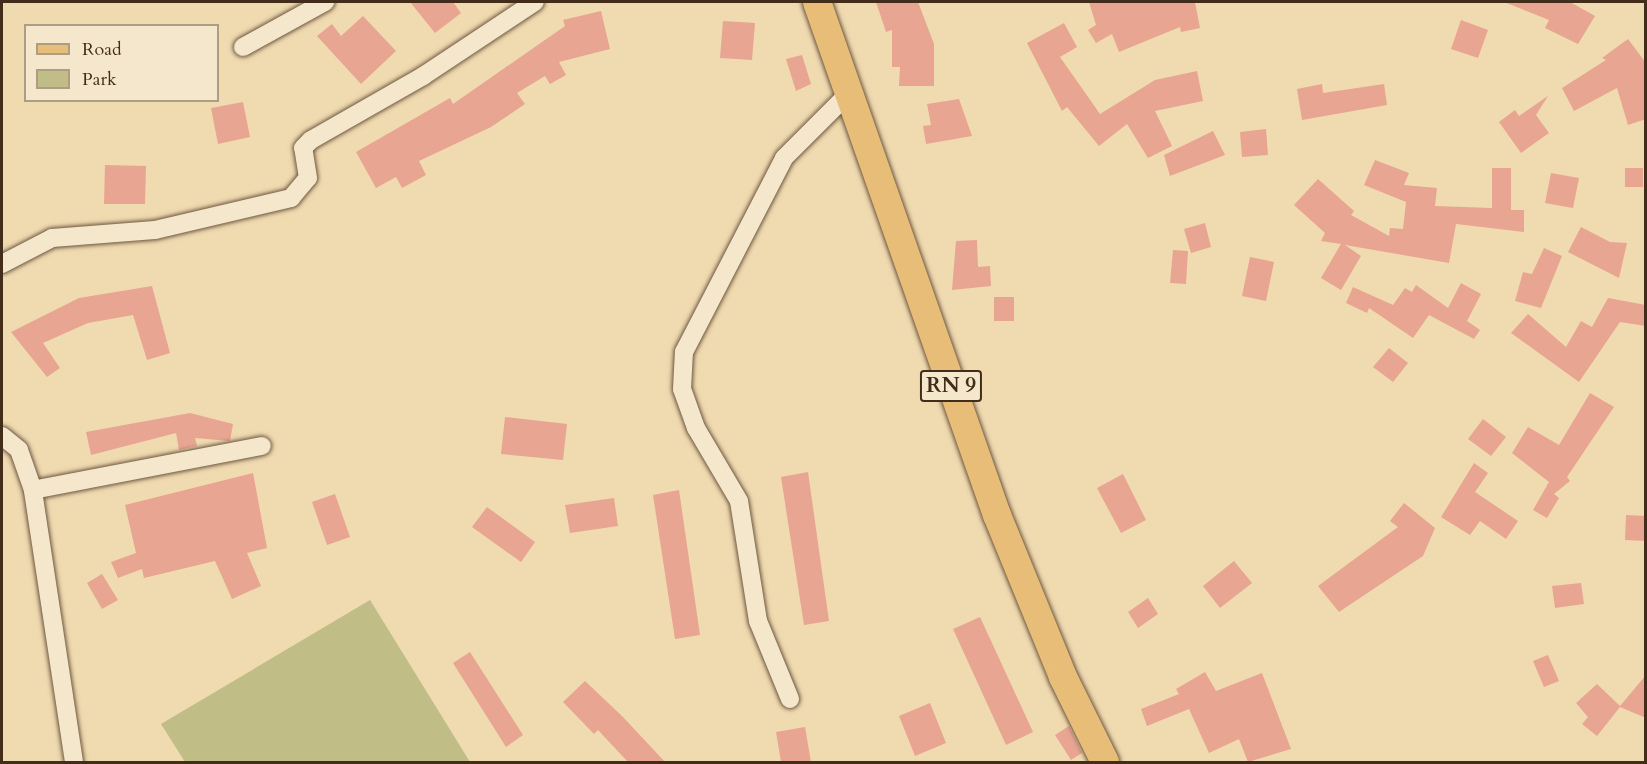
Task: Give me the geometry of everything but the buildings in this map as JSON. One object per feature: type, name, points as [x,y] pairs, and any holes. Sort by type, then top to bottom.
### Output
[{"type":"main road","name":"RN 9","points":[[817,2],[997,514],[1063,677],[1105,762]]},
{"type":"street","points":[[243,46],[325,2]]},
{"type":"street","points":[[2,264],[75,233],[155,230],[283,202],[308,178],[303,148],[311,140],[423,76],[534,2]]},
{"type":"street","points":[[790,699],[758,621],[739,501],[696,428],[682,389],[684,352],[784,158],[848,95]]},
{"type":"street","points":[[2,436],[19,450],[33,490],[74,762]]},
{"type":"street","points":[[33,490],[262,446]]},
{"type":"green space","points":[[370,600],[470,762],[185,762],[161,724]]}]
